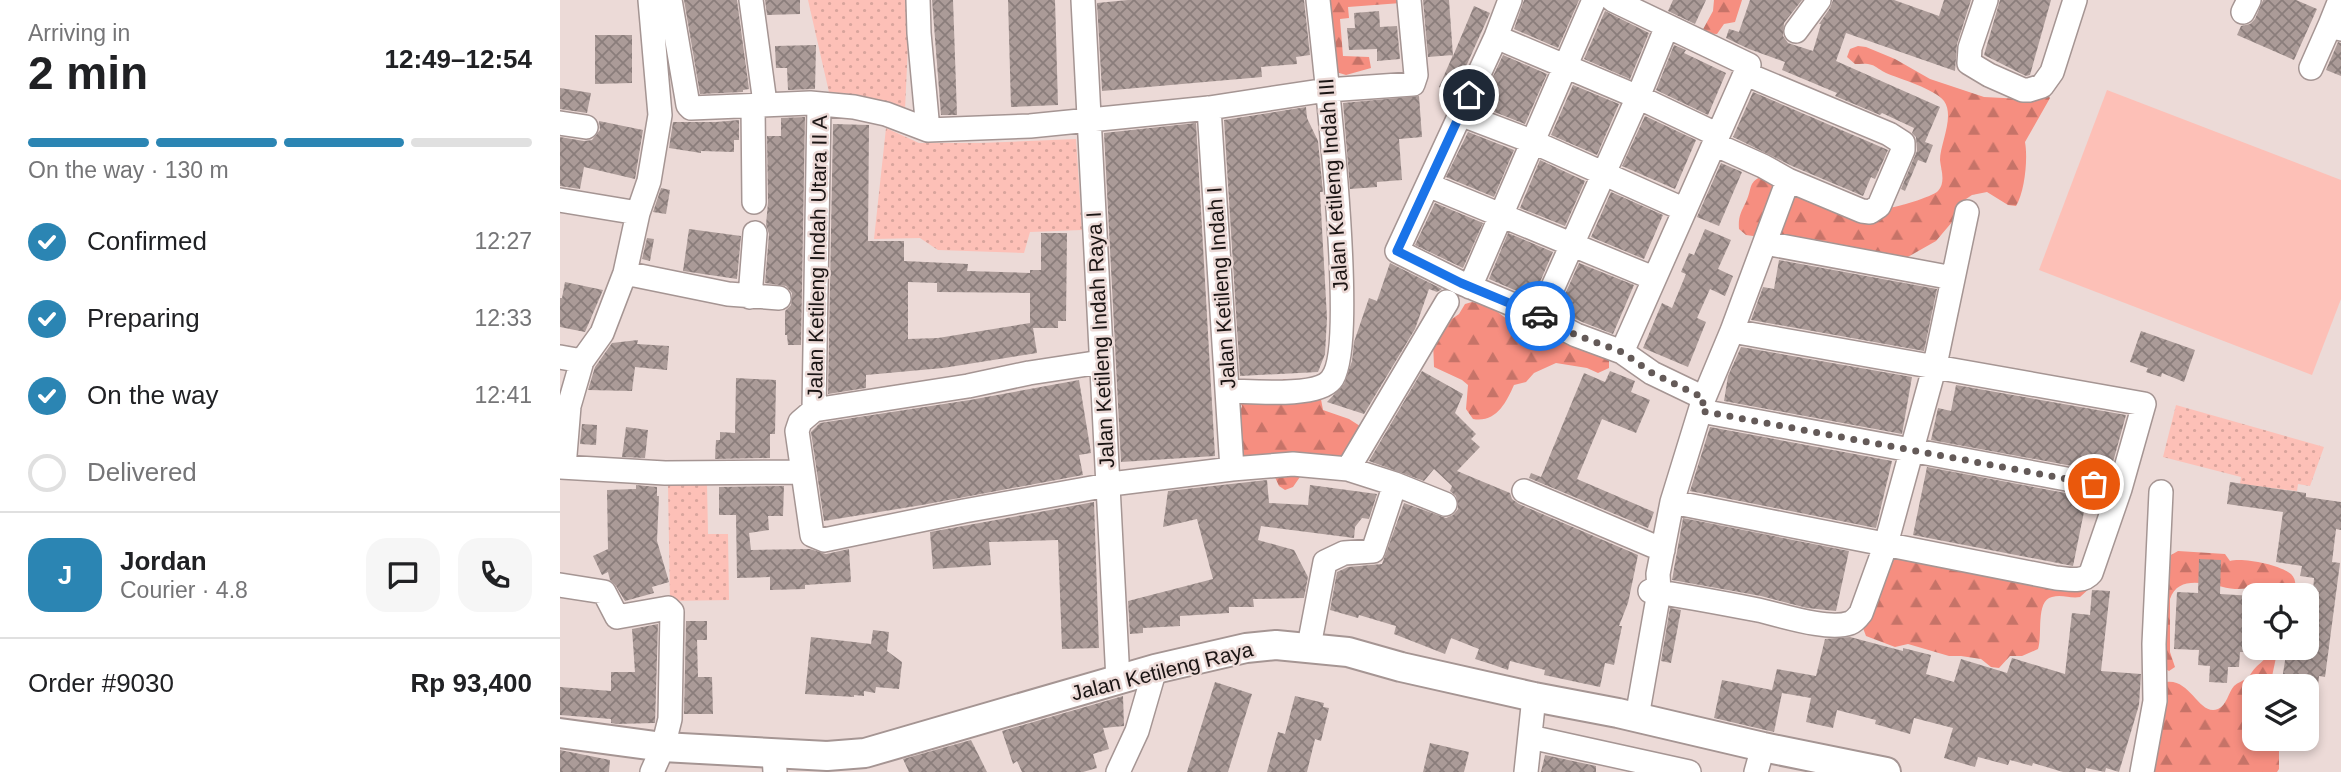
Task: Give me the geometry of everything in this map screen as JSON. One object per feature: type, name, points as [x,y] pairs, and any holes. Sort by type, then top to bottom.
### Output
[{"type":"main road","name":"Jalan Ketileng Raya","points":[[560,733],[657,759],[775,763],[865,753],[1155,669],[1246,648],[1276,645],[1309,646],[1348,652],[1401,667],[1631,716],[1759,759],[1886,772]]},
{"type":"street","points":[[650,0],[660,115],[649,181],[638,213],[625,273],[602,333],[571,359],[562,467],[665,473],[802,472]]},
{"type":"street","points":[[670,0],[688,105],[691,108],[819,104],[854,107],[886,114],[928,130],[1030,126],[1209,108],[1327,90],[1411,84],[1416,75],[1409,0]]},
{"type":"street","points":[[751,0],[759,105],[754,202]]},
{"type":"street","points":[[918,0],[928,130]]},
{"type":"street","name":"Jalan Ketileng Indah Raya I","points":[[1083,0],[1118,680]]},
{"type":"street","name":"Jalan Ketileng Indah III","points":[[1227,391],[1298,391],[1322,388],[1337,371],[1342,308],[1340,249],[1318,0]]},
{"type":"street","points":[[1510,0],[1496,37],[1397,251],[1541,316],[1576,335],[1622,352],[1702,405],[1910,449],[2120,489]]},
{"type":"street","points":[[1470,286],[1594,0]]},
{"type":"street","points":[[1496,37],[1639,97],[1788,180],[1861,211],[1870,212],[1879,206],[1903,150],[1903,143],[1889,134],[1747,69],[1613,0]]},
{"type":"street","points":[[1796,31],[1819,0]]},
{"type":"street","points":[[1986,0],[1970,48],[1969,63],[2007,84],[2029,90],[2042,86],[2052,72],[2075,0]]},
{"type":"street","points":[[2311,68],[2336,27],[2340,0]]},
{"type":"street","points":[[1541,316],[1639,97],[1667,26]]},
{"type":"street","points":[[1622,352],[1747,69]]},
{"type":"street","name":"Jalan Ketileng Indah Utara II A","points":[[814,410],[819,104]]},
{"type":"street","name":"Jalan Ketileng Indah I","points":[[1209,108],[1232,469]]},
{"type":"street","points":[[1460,114],[1531,141],[1683,209]]},
{"type":"street","points":[[560,123],[586,127]]},
{"type":"street","points":[[1631,716],[1672,502],[1702,405],[1788,180]]},
{"type":"street","points":[[1428,185],[1653,278]]},
{"type":"street","points":[[560,200],[638,213]]},
{"type":"street","points":[[1656,586],[1809,622],[1848,624],[1857,619],[1886,544],[1935,365],[1967,212]]},
{"type":"street","points":[[750,296],[755,233]]},
{"type":"street","points":[[1765,243],[1952,278]]},
{"type":"street","points":[[625,273],[712,292],[779,298]]},
{"type":"street","points":[[1348,469],[1447,302]]},
{"type":"street","points":[[1672,502],[2056,578],[2084,579],[2091,573],[2120,489],[2144,404],[1732,331]]},
{"type":"street","points":[[1101,362],[814,410],[800,422],[797,430],[812,535],[824,540],[1109,485],[1293,464],[1348,469],[1445,504]]},
{"type":"street","points":[[1309,646],[1325,562],[1344,553],[1373,551],[1395,484]]},
{"type":"street","points":[[1524,491],[1663,550]]},
{"type":"street","points":[[2142,772],[2155,701],[2154,644],[2161,492]]},
{"type":"street","points":[[560,586],[604,592],[617,617],[656,609],[668,608],[672,612],[670,719],[657,759]]},
{"type":"street","points":[[1118,772],[1137,731],[1155,669]]},
{"type":"street","points":[[1526,772],[1534,697]]},
{"type":"street","points":[[1530,737],[1689,772]]},
{"type":"shaded area","points":[[808,0],[910,0],[905,110],[831,101]]},
{"type":"shaded area","points":[[2107,90],[2341,180],[2341,299],[2312,375],[2039,270]]},
{"type":"shaded area","points":[[886,128],[919,143],[1076,139],[1082,230],[1030,232],[1024,253],[938,250],[920,238],[874,239]]},
{"type":"shaded area","points":[[2176,405],[2324,447],[2310,486],[2298,484],[2297,491],[2240,484],[2241,477],[2163,457]]},
{"type":"shaded area","points":[[707,483],[708,534],[728,534],[729,600],[670,601],[668,484]]},
{"type":"green space","points":[[1329,0],[1401,0],[1401,3],[1348,7],[1349,18],[1340,19],[1343,56],[1369,57],[1371,68],[1346,75],[1336,72]]},
{"type":"green space","points":[[1714,0],[1742,0],[1735,22],[1724,24],[1717,34],[1701,33],[1713,11]]},
{"type":"green space","points":[[1858,46],[1895,59],[1930,79],[1984,97],[2023,99],[2045,92],[2050,98],[2025,142],[2025,174],[2016,206],[2008,205],[1987,192],[1972,195],[1966,199],[1958,215],[1936,241],[1906,258],[1746,235],[1739,229],[1740,215],[1751,186],[1755,180],[1765,175],[1887,208],[1921,199],[1938,191],[1942,180],[1940,160],[1948,114],[1944,101],[1925,88],[1874,66],[1855,64],[1847,57],[1850,49]]},
{"type":"green space","points":[[1472,302],[1488,305],[1507,319],[1527,318],[1607,357],[1609,368],[1598,373],[1587,368],[1556,363],[1534,373],[1526,382],[1514,385],[1504,405],[1494,415],[1473,419],[1466,409],[1468,385],[1434,367],[1433,341],[1465,304]]},
{"type":"green space","points":[[1284,379],[1296,380],[1320,394],[1323,410],[1360,426],[1356,452],[1302,474],[1293,487],[1285,490],[1279,486],[1274,475],[1238,460],[1238,418],[1242,406],[1240,403]]},
{"type":"green space","points":[[2178,551],[2225,554],[2230,561],[2252,561],[2279,568],[2291,574],[2295,583],[2242,583],[2242,588],[2235,589],[2198,583],[2181,585],[2170,599],[2170,652],[2175,667],[2169,671],[2162,667],[2162,570],[2171,555]]},
{"type":"green space","points":[[1881,552],[2091,587],[2080,597],[2056,596],[2047,600],[2041,612],[2038,649],[2022,656],[2010,656],[1999,668],[1991,667],[1981,659],[1949,656],[1908,644],[1895,647],[1866,636],[1863,628]]},
{"type":"green space","points":[[2263,660],[2275,660],[2273,674],[2251,674]]},
{"type":"green space","points":[[2242,682],[2242,751],[2279,751],[2277,772],[2149,772],[2162,683],[2180,684],[2211,710],[2223,705],[2234,686]]},
{"type":"building","points":[[684,0],[737,0],[749,89],[743,92],[700,94]]},
{"type":"building","points":[[765,0],[800,0],[800,14],[767,15]]},
{"type":"building","points":[[932,0],[953,0],[957,115],[941,115]]},
{"type":"building","points":[[1008,0],[1055,0],[1058,105],[1011,107]]},
{"type":"building","points":[[1128,0],[1304,0],[1310,55],[1296,57],[1297,64],[1261,67],[1262,77],[1102,91],[1097,3]]},
{"type":"building","points":[[1423,0],[1449,0],[1453,55],[1428,57]]},
{"type":"building","points":[[1524,0],[1579,0],[1558,48],[1514,29]]},
{"type":"building","points":[[1673,0],[1706,0],[1695,24],[1668,11]]},
{"type":"building","points":[[1750,0],[1802,0],[1784,23],[1783,36],[1788,43],[1813,51],[1819,24],[1833,0],[1894,0],[1939,16],[1944,0],[1971,0],[1957,44],[1955,71],[1846,33],[1836,61],[1940,107],[1925,142],[1933,145],[1926,163],[1918,160],[1905,191],[1901,189],[1917,151],[1916,137],[1912,133],[1914,128],[1835,96],[1837,93],[1782,70],[1785,62],[1726,38],[1729,29],[1739,32]]},
{"type":"building","points":[[2000,0],[2051,0],[2030,75],[2026,76],[1984,55]]},
{"type":"building","points":[[2263,0],[2296,0],[2317,9],[2294,60],[2237,35],[2241,26],[2250,24],[2255,19]]},
{"type":"building","points":[[1474,6],[1490,13],[1454,93],[1439,87]]},
{"type":"building","points":[[1379,11],[1380,27],[1397,26],[1400,59],[1377,61],[1377,49],[1349,50],[1347,28],[1355,28],[1354,13]]},
{"type":"building","points":[[1605,11],[1649,33],[1630,79],[1584,59]]},
{"type":"building","points":[[595,35],[632,35],[632,83],[595,84]]},
{"type":"building","points":[[2338,42],[2341,43],[2341,76],[2326,70]]},
{"type":"building","points":[[816,45],[815,89],[788,90],[787,68],[776,68],[775,46]]},
{"type":"building","points":[[1674,45],[1686,50],[1684,53],[1726,73],[1708,115],[1656,90]]},
{"type":"building","points":[[1503,55],[1547,74],[1525,124],[1479,106]]},
{"type":"building","points":[[1573,85],[1619,104],[1597,155],[1551,135]]},
{"type":"building","points":[[560,88],[591,93],[587,113],[560,109]]},
{"type":"building","points":[[1753,92],[1888,150],[1875,179],[1871,177],[1863,196],[1733,137]]},
{"type":"building","points":[[1419,96],[1422,137],[1399,139],[1402,180],[1377,182],[1377,187],[1350,189],[1343,103]]},
{"type":"building","points":[[1306,107],[1307,118],[1318,141],[1323,192],[1320,192],[1327,318],[1325,354],[1318,372],[1240,376],[1224,120]]},
{"type":"building","points":[[1645,116],[1696,140],[1675,189],[1622,166]]},
{"type":"building","points":[[805,117],[801,345],[788,345],[785,335],[785,311],[791,305],[792,293],[786,286],[765,283],[769,234],[766,225],[767,136],[781,136],[781,118]]},
{"type":"building","points":[[739,120],[739,140],[734,140],[734,152],[701,153],[669,148],[673,122]]},
{"type":"building","points":[[599,121],[643,130],[635,179],[584,167],[580,189],[560,186],[560,137],[592,140],[600,130]]},
{"type":"building","points":[[1196,123],[1215,456],[1121,462],[1104,133]]},
{"type":"building","points":[[833,124],[869,125],[868,241],[904,241],[904,261],[968,264],[967,271],[1030,273],[1030,270],[1041,270],[1041,233],[1067,233],[1066,321],[1058,321],[1058,328],[1033,328],[1037,353],[943,368],[866,375],[866,388],[828,394]],"holes":[[[908,282],[937,283],[937,292],[1030,293],[1030,323],[938,338],[908,339]]]},
{"type":"building","points":[[1468,132],[1514,150],[1494,197],[1446,177]]},
{"type":"building","points":[[1540,160],[1585,181],[1565,226],[1520,208]]},
{"type":"building","points":[[1721,163],[1742,172],[1719,226],[1697,217]]},
{"type":"building","points":[[661,188],[670,190],[666,214],[653,212]]},
{"type":"building","points":[[1611,192],[1663,215],[1644,259],[1591,237]]},
{"type":"building","points":[[1435,203],[1483,223],[1463,268],[1415,245]]},
{"type":"building","points":[[689,229],[741,236],[737,279],[683,271]]},
{"type":"building","points":[[1705,229],[1731,240],[1718,269],[1733,276],[1725,296],[1710,289],[1697,318],[1706,322],[1688,367],[1643,348],[1662,303],[1672,308],[1686,274],[1681,272],[1689,253],[1694,255]]},
{"type":"building","points":[[1508,233],[1553,252],[1533,298],[1489,279]]},
{"type":"building","points":[[647,238],[654,239],[650,261],[642,259]]},
{"type":"building","points":[[1779,260],[1937,289],[1924,351],[1751,320],[1763,287],[1774,289]]},
{"type":"building","points":[[1390,263],[1442,289],[1437,292],[1429,289],[1415,329],[1364,414],[1327,402],[1344,384],[1352,361],[1354,342],[1369,298],[1377,301]]},
{"type":"building","points":[[1579,263],[1634,285],[1613,334],[1558,310]]},
{"type":"building","points":[[565,282],[603,290],[585,332],[560,327],[560,298]]},
{"type":"building","points":[[2141,331],[2195,350],[2184,382],[2162,373],[2161,377],[2146,372],[2148,368],[2130,362]]},
{"type":"building","points":[[638,340],[637,344],[669,346],[667,370],[635,367],[632,391],[588,390],[595,367],[612,343]]},
{"type":"building","points":[[1741,347],[1912,377],[1902,434],[1724,401],[1728,376]]},
{"type":"building","points":[[1422,371],[1463,394],[1455,413],[1476,434],[1471,439],[1480,447],[1457,471],[1510,493],[1512,499],[1519,504],[1638,555],[1628,603],[1619,626],[1622,626],[1614,665],[1605,663],[1600,687],[1544,675],[1545,670],[1510,661],[1508,670],[1475,659],[1479,649],[1451,638],[1445,654],[1394,634],[1396,626],[1330,610],[1337,572],[1348,567],[1382,564],[1404,503],[1446,518],[1458,509],[1456,496],[1450,491],[1452,486],[1434,469],[1424,481],[1369,461]]},
{"type":"building","points":[[1610,371],[1635,381],[1631,392],[1650,400],[1636,433],[1602,419],[1577,479],[1654,512],[1648,528],[1529,478],[1531,473],[1541,477],[1584,373],[1605,382]]},
{"type":"building","points":[[736,378],[776,380],[775,434],[770,434],[770,458],[715,459],[716,440],[720,440],[720,432],[735,433]]},
{"type":"building","points":[[1079,380],[1091,453],[1079,455],[1083,475],[824,521],[811,432],[820,423]]},
{"type":"building","points":[[1956,385],[2126,415],[2110,473],[1931,440],[1938,408],[1951,411]]},
{"type":"building","points":[[582,424],[597,425],[596,445],[580,444]]},
{"type":"building","points":[[626,427],[648,430],[645,458],[622,457]]},
{"type":"building","points":[[1710,427],[1892,461],[1876,528],[1690,491]]},
{"type":"building","points":[[1927,467],[2087,497],[2073,566],[1913,535]]},
{"type":"building","points":[[1267,480],[1269,503],[1308,505],[1310,485],[1377,494],[1369,519],[1362,518],[1355,527],[1354,538],[1261,526],[1258,540],[1294,550],[1308,577],[1304,598],[1253,599],[1254,607],[1229,607],[1229,613],[1180,616],[1180,626],[1143,628],[1143,633],[1130,634],[1128,601],[1213,579],[1197,519],[1163,527],[1168,491]]},
{"type":"building","points":[[2230,482],[2306,493],[2306,497],[2341,502],[2341,530],[2336,529],[2332,562],[2340,563],[2325,677],[2319,674],[2283,674],[2285,660],[2319,660],[2319,583],[2314,583],[2314,578],[2300,576],[2302,566],[2276,562],[2283,512],[2227,504]]},
{"type":"building","points":[[636,485],[657,487],[657,541],[669,582],[652,587],[654,593],[625,601],[610,580],[608,572],[602,575],[593,556],[608,549],[607,490],[636,489]]},
{"type":"building","points":[[784,486],[783,516],[768,516],[769,530],[749,533],[751,550],[810,549],[826,554],[849,549],[851,582],[805,585],[805,589],[770,590],[770,577],[737,578],[736,515],[719,515],[719,487]]},
{"type":"building","points":[[1094,502],[1099,648],[1062,649],[1058,540],[989,542],[991,565],[933,569],[930,532]]},
{"type":"building","points":[[1683,518],[1849,551],[1836,611],[1807,608],[1761,596],[1672,580]]},
{"type":"building","points":[[2199,559],[2221,560],[2220,594],[2242,595],[2242,652],[2239,667],[2228,667],[2227,683],[2209,682],[2210,666],[2198,665],[2199,650],[2174,649],[2177,592],[2198,593]]},
{"type":"building","points":[[2092,590],[2110,591],[2101,671],[2141,674],[2139,705],[2119,772],[2106,768],[2105,772],[2086,768],[2085,772],[2063,772],[2033,763],[2032,766],[2010,760],[2008,765],[1978,757],[1975,767],[1944,758],[1953,728],[1914,718],[1910,734],[1875,724],[1876,720],[1837,710],[1833,728],[1806,722],[1811,698],[1782,693],[1774,732],[1714,718],[1722,680],[1772,690],[1777,669],[1816,676],[1825,639],[1850,637],[1903,651],[1903,648],[1931,655],[1926,674],[1954,682],[1961,659],[2007,673],[2012,658],[2065,674],[2072,613],[2090,615]]},
{"type":"building","points":[[1670,608],[1681,610],[1671,663],[1661,661]]},
{"type":"building","points":[[686,621],[707,621],[707,640],[697,640],[698,677],[712,677],[713,714],[684,714]]},
{"type":"building","points":[[658,624],[655,723],[616,724],[611,723],[611,719],[560,715],[560,687],[611,691],[611,672],[635,672],[632,629]]},
{"type":"building","points":[[873,630],[889,632],[887,651],[902,662],[899,689],[876,687],[875,693],[864,691],[864,696],[854,697],[805,694],[811,637],[871,644]]},
{"type":"building","points":[[1215,682],[1252,694],[1228,772],[1187,772]]},
{"type":"building","points":[[1123,696],[1124,726],[1103,728],[1109,749],[1093,754],[1097,768],[1083,772],[1022,772],[1017,761],[1013,764],[1002,731]]},
{"type":"building","points":[[1295,696],[1324,703],[1323,707],[1329,708],[1321,741],[1315,739],[1307,772],[1267,772],[1278,732],[1285,734]]},
{"type":"building","points":[[971,740],[987,772],[909,772],[903,759]]},
{"type":"building","points":[[1430,743],[1469,752],[1464,772],[1423,772]]},
{"type":"building","points":[[560,750],[610,760],[609,772],[560,772]]},
{"type":"building","points":[[1545,755],[1596,766],[1596,772],[1541,772]]},
{"type":"way so far","points":[[1540,316],[1576,335],[1622,352],[1652,373],[1704,398],[1701,411],[2094,484]]},
{"type":"route","points":[[1469,95],[1397,251],[1461,283],[1540,316]]}]
